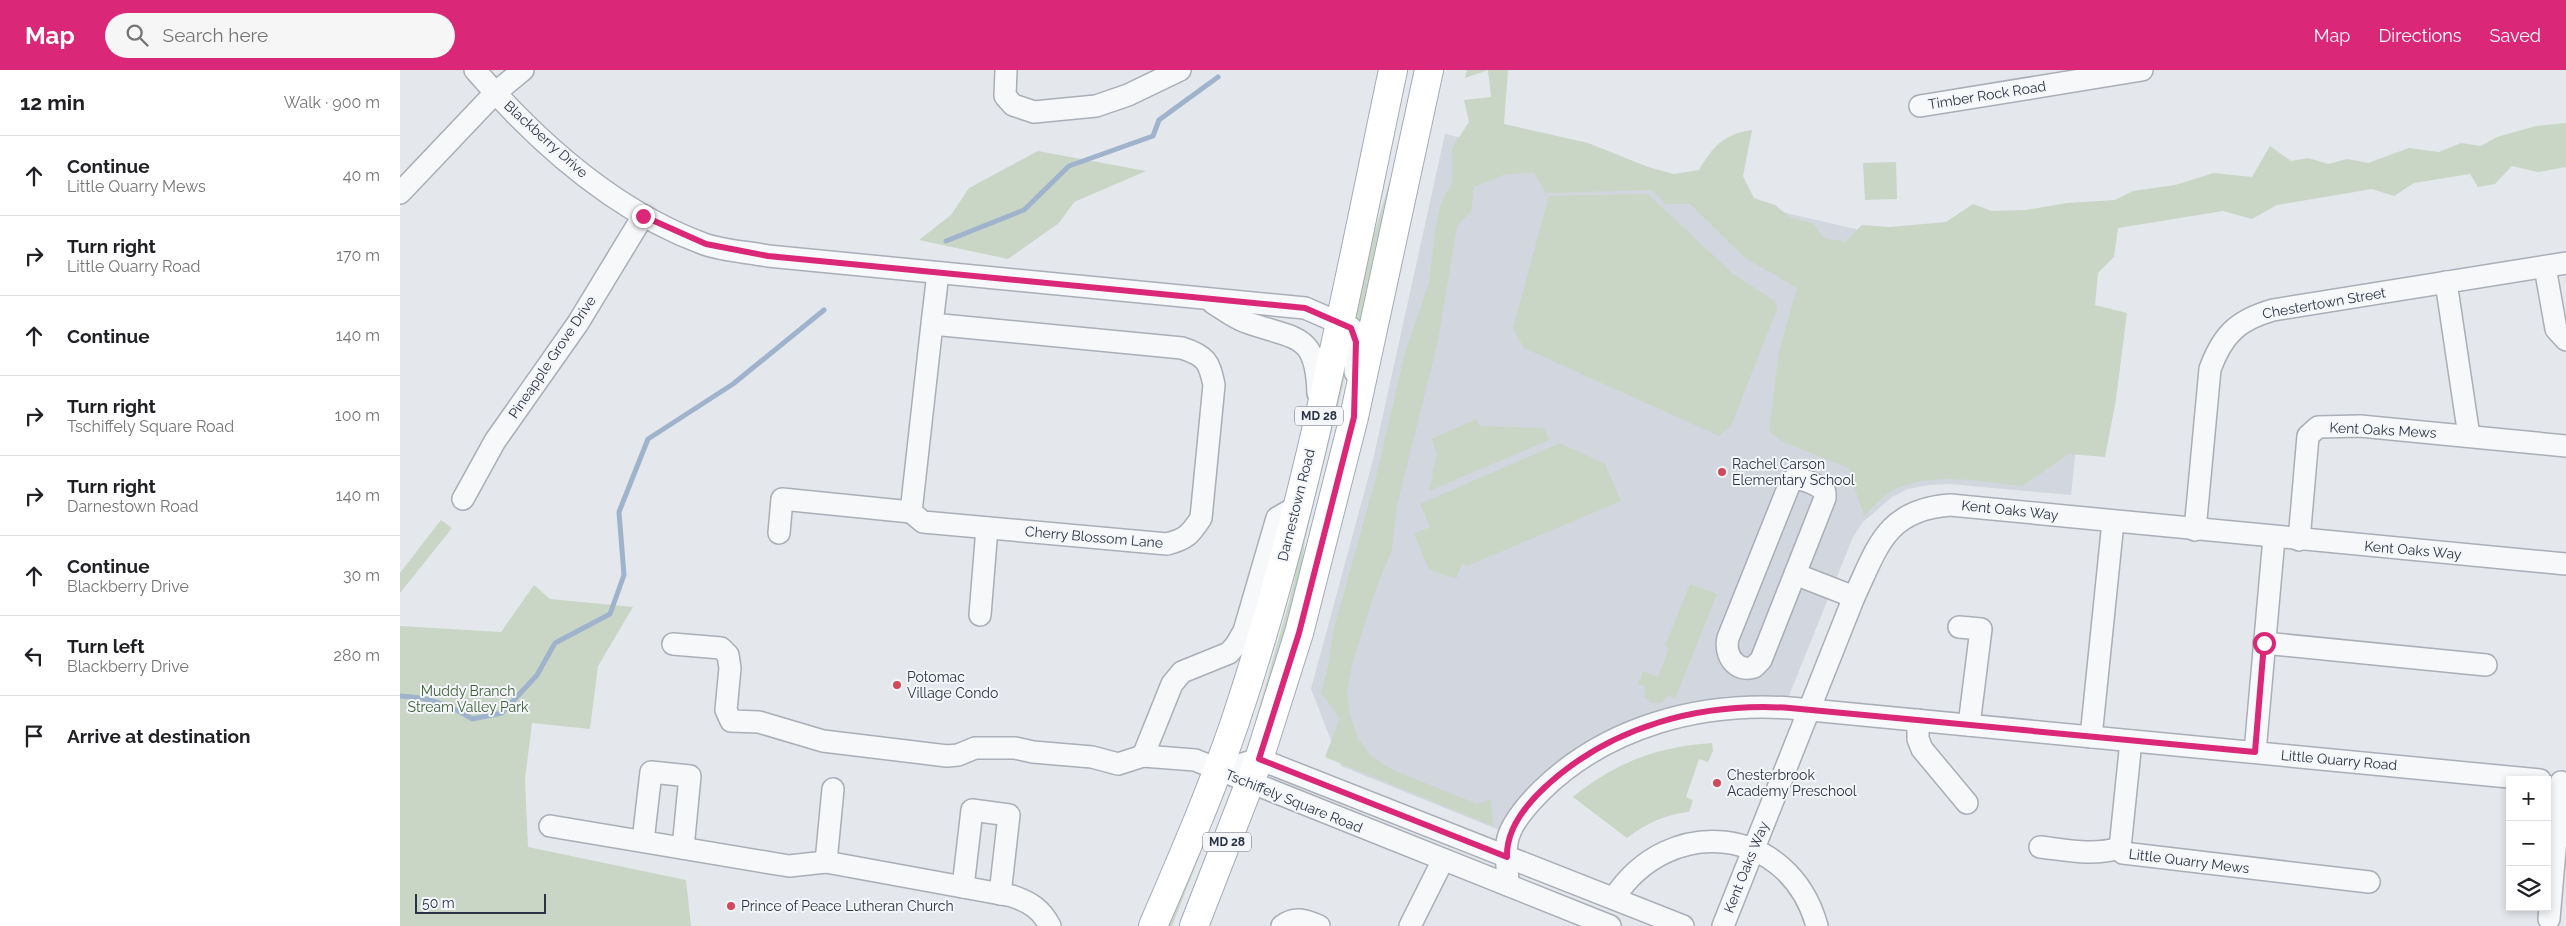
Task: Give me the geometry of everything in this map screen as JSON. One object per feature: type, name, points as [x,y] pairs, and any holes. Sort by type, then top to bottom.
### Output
[{"type":"main road","name":"Darnestown Road","points":[[1153,926],[1218,771],[1263,631],[1319,414],[1393,70]]},
{"type":"main road","points":[[1364,208],[1387,172],[1425,72]]},
{"type":"main road","name":"MD 28","points":[[1194,926],[1254,771],[1299,633],[1354,417],[1425,72]]},
{"type":"street","name":"Blackberry Drive","points":[[475,70],[495,93],[564,158],[643,216],[706,244],[768,256],[1305,308],[1340,322],[1351,328],[1354,334],[1354,417]]},
{"type":"street","points":[[400,193],[495,93],[523,70]]},
{"type":"street","points":[[1006,70],[1005,96],[1012,105],[1034,112],[1096,106],[1128,95],[1180,70]]},
{"type":"street","name":"Timber Rock Road","points":[[1920,106],[2132,71]]},
{"type":"street","name":"Pineapple Grove Drive","points":[[463,499],[495,441],[578,323],[643,216]]},
{"type":"street","name":"Chestertown Street","points":[[2195,530],[2210,369],[2218,348],[2229,333],[2240,323],[2256,315],[2273,310],[2566,263]]},
{"type":"street","points":[[2545,267],[2556,329],[2566,340]]},
{"type":"street","points":[[779,533],[782,499],[911,512],[938,273]]},
{"type":"street","points":[[2446,282],[2469,436]]},
{"type":"street","name":"Blackberry Drive","points":[[1208,300],[1244,322],[1294,336],[1307,346],[1318,368],[1319,414]]},
{"type":"street","name":"Cherry Blossom Lane","points":[[911,512],[923,522],[1167,544],[1185,539],[1201,518],[1214,385],[1210,366],[1200,354],[1182,348],[932,324]]},
{"type":"street","name":"Kent Oaks Mews","points":[[2299,540],[2308,436],[2318,427],[2360,426],[2566,446]]},
{"type":"street","points":[[1797,479],[1820,487],[1825,495],[1795,574],[1759,663],[1749,668],[1732,661],[1726,649],[1728,638],[1790,483],[1797,479]]},
{"type":"street","name":"Kent Oaks Way","points":[[1723,926],[1854,597],[1884,536],[1897,521],[1917,510],[1950,505],[2274,538],[2566,564]]},
{"type":"street","points":[[672,644],[721,648],[728,654],[730,668],[726,710],[732,721],[759,722],[823,741],[947,756],[958,755],[975,748],[1015,748],[1033,752],[1092,757],[1118,764],[1143,756],[1172,684],[1182,672],[1228,653],[1236,645],[1244,630],[1277,518],[1296,507]]},
{"type":"street","points":[[2091,737],[2113,522]]},
{"type":"street","points":[[980,615],[987,528]]},
{"type":"street","points":[[2255,752],[2274,538]]},
{"type":"street","points":[[1795,574],[1854,597]]},
{"type":"street","points":[[1959,627],[1981,629],[1969,725]]},
{"type":"street","points":[[2264,643],[2486,665]]},
{"type":"street","name":"Little Quarry Road","points":[[1508,885],[1507,842],[1511,833],[1534,797],[1583,756],[1616,738],[1672,719],[1721,708],[1752,706],[1809,710],[2506,777]]},
{"type":"street","points":[[1918,720],[1918,739],[1922,749],[1967,803]]},
{"type":"street","name":"Little Quarry Mews","points":[[2131,740],[2120,848],[2123,853],[2369,882]]},
{"type":"street","name":"Tschiffely Square Road","points":[[1143,756],[1195,760],[1218,771],[1254,771],[1507,857],[1683,926]]},
{"type":"street","name":"Tschiffely Square Road","points":[[1254,771],[1443,860],[1605,925]]},
{"type":"street","points":[[643,841],[651,772],[690,776],[683,848]]},
{"type":"street","points":[[2549,920],[2558,782]]},
{"type":"street","points":[[826,862],[833,789]]},
{"type":"street","points":[[963,887],[972,810],[1009,815],[1000,894]]},
{"type":"street","points":[[550,826],[789,866],[826,862],[1000,894],[1031,902],[1045,916],[1050,926]]},
{"type":"street","points":[[1614,898],[1633,873],[1645,862],[1672,848],[1703,841],[1718,841],[1753,850],[1776,863],[1798,884],[1810,905],[1817,926]]},
{"type":"street","points":[[2040,846],[2091,853],[2107,852],[2120,848]]},
{"type":"street","points":[[1410,926],[1443,860]]},
{"type":"street","points":[[1282,926],[1299,919],[1319,926]]},
{"type":"shaded area","name":"Rachel Carson Elementary School","points":[[1445,134],[1946,250],[2086,355],[2071,495],[1950,484],[1908,489],[1892,497],[1863,522],[1853,537],[1788,698],[1726,696],[1639,719],[1608,731],[1583,745],[1539,778],[1513,808],[1499,830],[1341,766],[1311,689],[1373,460]]},
{"type":"green space","points":[[1467,70],[1488,70],[1465,78]]},
{"type":"green space","points":[[1488,70],[1508,70],[1504,124],[1588,143],[1648,167],[1674,174],[1699,170],[1709,154],[1720,142],[1742,132],[1752,130],[1743,176],[1754,198],[1775,205],[1791,218],[1813,223],[1824,238],[1845,242],[1862,225],[1890,227],[1946,222],[1973,204],[1992,211],[2026,210],[2067,203],[2115,200],[2133,191],[2175,185],[2214,173],[2252,177],[2270,146],[2291,161],[2308,158],[2328,164],[2347,159],[2368,163],[2409,148],[2439,152],[2461,143],[2481,146],[2497,137],[2536,126],[2566,123],[2566,167],[2538,172],[2512,166],[2495,184],[2478,187],[2470,174],[2414,183],[2394,196],[2372,189],[2277,205],[2252,219],[2223,211],[2118,228],[2114,257],[2098,273],[2095,305],[2127,313],[2116,399],[2105,457],[2069,454],[2022,486],[1975,480],[1926,480],[1896,489],[1887,494],[1864,516],[1848,468],[1781,441],[1769,431],[1779,351],[1797,288],[1744,257],[1690,204],[1666,204],[1652,190],[1546,193],[1534,172],[1503,175],[1474,187],[1471,211],[1457,226],[1438,341],[1397,505],[1392,549],[1374,594],[1352,664],[1347,691],[1350,716],[1358,738],[1371,756],[1393,770],[1477,804],[1491,799],[1493,826],[1325,757],[1340,718],[1321,693],[1328,667],[1333,632],[1376,477],[1405,353],[1429,283],[1435,231],[1441,203],[1452,182],[1452,148],[1469,122],[1464,100],[1491,97]]},
{"type":"green space","points":[[1038,151],[1146,171],[1074,202],[1059,223],[1008,259],[919,240],[951,215],[969,188]]},
{"type":"green space","points":[[1896,162],[1897,199],[1865,200],[1863,163]]},
{"type":"green space","points":[[1391,177],[1395,178],[1364,326],[1350,315]]},
{"type":"green space","points":[[1648,194],[1733,274],[1775,301],[1777,309],[1731,426],[1719,436],[1524,348],[1513,328],[1549,196]]},
{"type":"green space","points":[[1347,354],[1343,385],[1305,539],[1299,591],[1256,725],[1254,726],[1289,602],[1295,577],[1297,554]]},
{"type":"green space","points":[[1476,419],[1480,426],[1544,428],[1549,440],[1429,491],[1437,453],[1431,439]]},
{"type":"green space","points":[[1560,443],[1605,464],[1621,501],[1467,566],[1462,564],[1456,579],[1429,569],[1414,534],[1430,527],[1420,504]]},
{"type":"green space","points":[[441,520],[452,528],[400,593],[400,573]]},
{"type":"green space","points":[[1690,584],[1717,594],[1675,699],[1668,695],[1661,703],[1651,703],[1644,697],[1645,686],[1638,684],[1643,671],[1658,677],[1669,648],[1665,646]]},
{"type":"green space","name":"Muddy Branch Stream Valley Park","points":[[534,585],[550,599],[633,607],[598,666],[590,729],[532,723],[525,779],[528,847],[686,880],[691,926],[400,926],[400,626],[501,632]]},
{"type":"green space","points":[[1712,743],[1713,751],[1708,762],[1699,759],[1686,797],[1693,800],[1689,812],[1656,820],[1627,838],[1573,797],[1605,775],[1638,758],[1674,748]]},
{"type":"green space","points":[[1217,804],[1212,824],[1172,926],[1165,926]]},
{"type":"waterway","points":[[946,241],[1024,210],[1069,166],[1153,136],[1159,120],[1218,77]]},
{"type":"waterway","points":[[400,696],[438,703],[472,719],[502,713],[537,675],[555,643],[610,614],[624,575],[619,512],[648,439],[733,384],[824,310]]},
{"type":"place","name":"Rachel Carson Elementary School","points":[[1722,472]]},
{"type":"place","name":"Potomac Village Condo","points":[[897,685]]},
{"type":"place","name":"Chesterbrook Academy Preschool","points":[[1717,783]]},
{"type":"place","name":"Prince of Peace Lutheran Church","points":[[731,906]]},
{"type":"route","points":[[643,216],[706,244],[768,256],[1305,308],[1351,328],[1356,342],[1354,417],[1329,523],[1299,633],[1259,759],[1507,857],[1507,842],[1524,810],[1534,797],[1583,756],[1633,731],[1692,714],[1735,706],[1790,708],[2255,752],[2264,643]]}]
